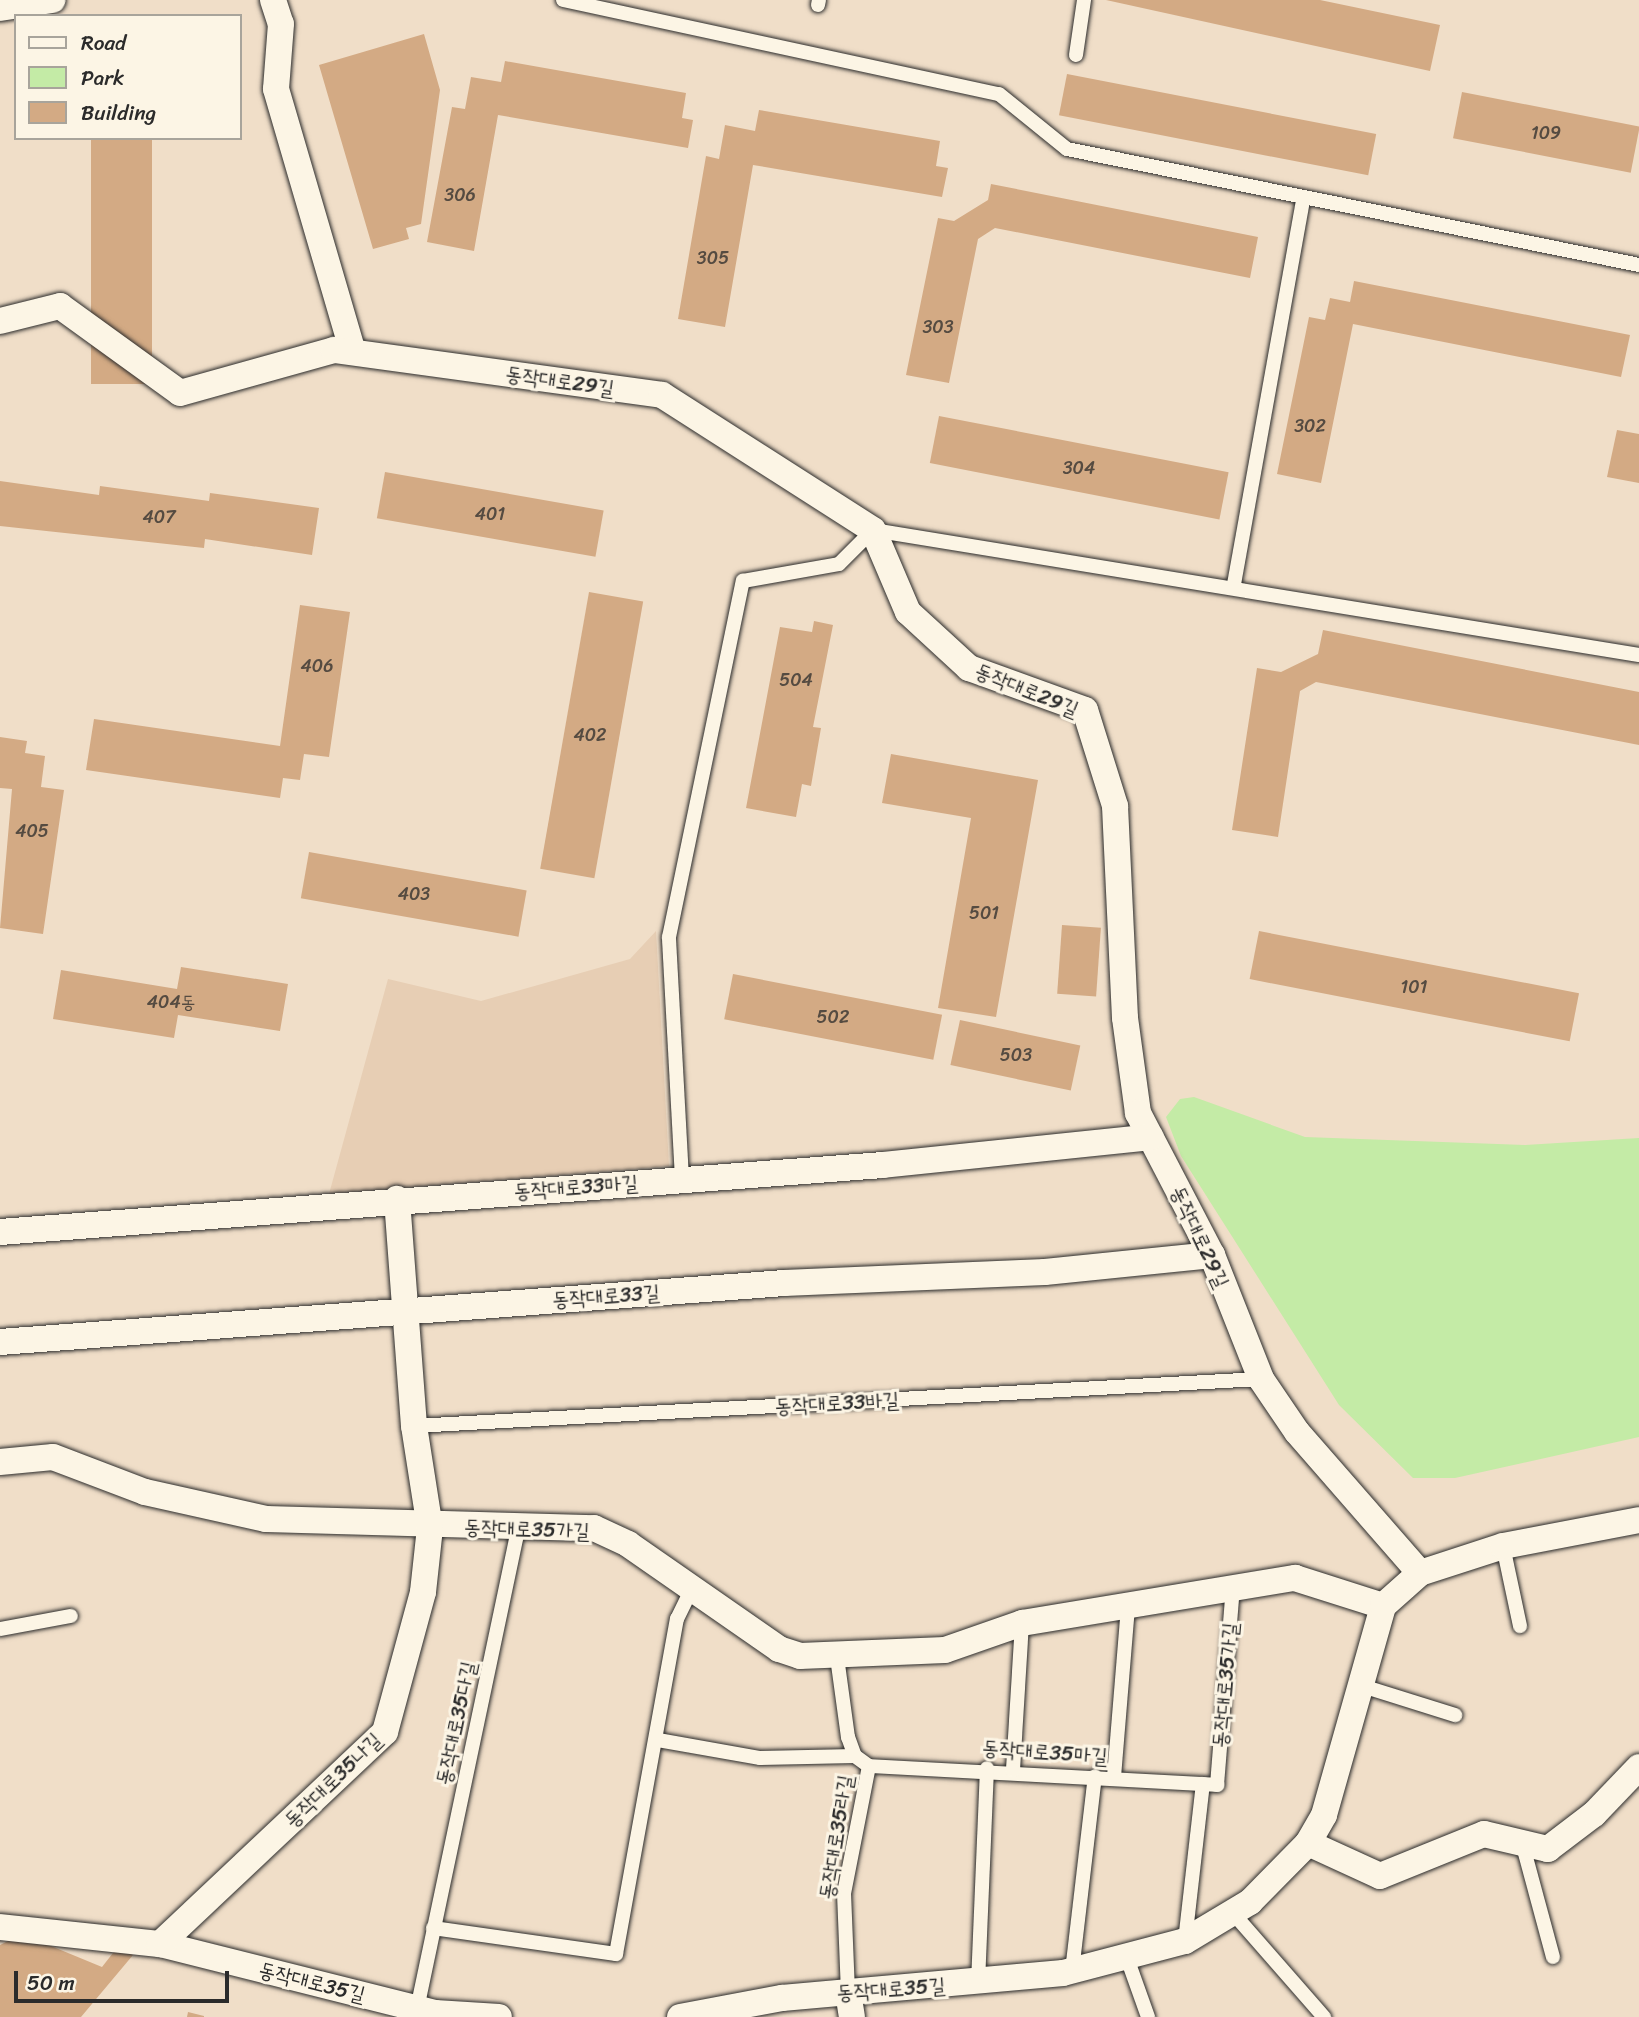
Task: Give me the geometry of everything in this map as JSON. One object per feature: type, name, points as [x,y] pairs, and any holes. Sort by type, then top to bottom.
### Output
[{"type":"street","points":[[0,8],[52,0]]},
{"type":"street","points":[[273,0],[281,24],[276,89],[353,352]]},
{"type":"street","name":"동작대로29길","points":[[0,321],[60,306],[180,393],[334,349],[662,395],[873,530],[908,612],[969,668],[1086,710],[1115,806],[1125,1018],[1138,1113],[1212,1255],[1261,1379],[1297,1432],[1420,1573]]},
{"type":"street","name":"동작대로33마길","points":[[0,1232],[397,1199],[682,1179],[1151,1137]]},
{"type":"street","points":[[397,1199],[414,1426],[430,1528]]},
{"type":"street","name":"동작대로33길","points":[[0,1342],[405,1310],[1045,1272],[1212,1255]]},
{"type":"street","name":"동작대로35가길","points":[[0,1462],[53,1457],[145,1492],[266,1519],[430,1528],[594,1528],[628,1544],[779,1649],[837,1657],[945,1650],[1022,1623],[1233,1586],[1295,1578],[1383,1606]]},
{"type":"street","points":[[1383,1606],[1420,1573],[1503,1546],[1639,1520]]},
{"type":"street","name":"동작대로35나길","points":[[160,1944],[385,1732],[424,1592],[430,1528]]},
{"type":"street","name":"동작대로35길","points":[[680,2017],[850,2005],[978,1983],[1072,1971],[1185,1941],[1232,1912],[1308,1843],[1324,1815],[1383,1606]]},
{"type":"street","points":[[1308,1843],[1380,1876],[1484,1834],[1523,1846],[1548,1849],[1594,1814],[1639,1767]]},
{"type":"street","name":"동작대로35길","points":[[0,1927],[160,1944],[417,2009],[499,2017]]},
{"type":"lane","points":[[563,0],[999,94],[1067,149],[1639,265]]},
{"type":"lane","points":[[1076,55],[1084,0]]},
{"type":"lane","points":[[1234,584],[1303,199]]},
{"type":"lane","points":[[682,1179],[669,937],[743,581],[839,564],[873,530],[1234,584],[1639,655]]},
{"type":"lane","name":"동작대로33바길","points":[[414,1426],[1261,1379]]},
{"type":"lane","name":"동작대로35다길","points":[[417,2009],[519,1526]]},
{"type":"lane","points":[[1503,1546],[1520,1626]]},
{"type":"lane","name":"동작대로35가길","points":[[1185,1941],[1210,1785],[1233,1586]]},
{"type":"lane","points":[[433,1928],[616,1954],[658,1740],[677,1619],[691,1590]]},
{"type":"lane","points":[[1114,1777],[1128,1606]]},
{"type":"lane","points":[[0,1629],[71,1616]]},
{"type":"lane","points":[[1013,1770],[1022,1623]]},
{"type":"lane","name":"동작대로35라길","points":[[837,1657],[855,1756],[869,1766],[844,1893],[850,2005]]},
{"type":"lane","points":[[1359,1685],[1455,1715]]},
{"type":"lane","points":[[658,1740],[760,1758],[855,1756]]},
{"type":"lane","name":"동작대로35마길","points":[[869,1766],[987,1768],[1210,1785]]},
{"type":"lane","points":[[978,1983],[987,1768]]},
{"type":"lane","points":[[1072,1971],[1095,1776]]},
{"type":"lane","points":[[1523,1846],[1553,1957]]},
{"type":"lane","points":[[1232,1912],[1324,2017]]},
{"type":"lane","points":[[1127,1958],[1148,2017]]},
{"type":"shaded area","points":[[656,931],[669,1166],[329,1194],[388,979],[481,1001],[630,959]]},
{"type":"green space","points":[[1194,1097],[1305,1137],[1525,1145],[1639,1138],[1639,1437],[1455,1478],[1413,1478],[1339,1405],[1181,1156],[1166,1117],[1180,1099]]},
{"type":"building","points":[[1106,0],[1320,0],[1440,25],[1430,71]]},
{"type":"building","points":[[424,34],[440,90],[421,224],[406,228],[409,239],[373,249],[319,65]]},
{"type":"building","points":[[505,61],[686,93],[682,118],[693,120],[688,148],[498,115],[474,251],[427,242],[452,107],[465,109],[471,77],[501,82]]},
{"type":"building","points":[[1067,74],[1376,134],[1368,175],[1059,115]]},
{"type":"building","points":[[1462,92],[1639,126],[1631,173],[1453,138]]},
{"type":"building","points":[[759,110],[940,141],[936,166],[948,168],[942,197],[753,165],[725,327],[678,319],[706,156],[719,159],[725,125],[755,131]]},
{"type":"building","points":[[91,140],[152,140],[152,384],[91,384]]},
{"type":"building","points":[[991,184],[1258,237],[1250,278],[995,228],[978,239],[949,383],[906,375],[938,218],[954,221],[988,200]]},
{"type":"building","points":[[1354,281],[1630,335],[1621,377],[1353,324],[1321,483],[1277,474],[1309,317],[1325,320],[1330,298],[1350,302]]},
{"type":"building","points":[[939,416],[1229,472],[1219,519],[930,463]]},
{"type":"building","points":[[1617,430],[1639,434],[1639,483],[1607,477]]},
{"type":"building","points":[[385,472],[604,511],[595,557],[377,518]]},
{"type":"building","points":[[0,481],[99,495],[100,486],[209,501],[210,493],[319,508],[312,555],[205,539],[204,548],[0,526]]},
{"type":"building","points":[[589,592],[643,602],[594,878],[540,869]]},
{"type":"building","points":[[300,605],[350,612],[329,757],[304,754],[300,780],[283,778],[280,798],[86,770],[94,719],[280,746]]},
{"type":"building","points":[[814,621],[833,625],[813,727],[821,728],[811,786],[802,784],[796,817],[746,808],[780,627],[812,632]]},
{"type":"building","points":[[1323,630],[1639,692],[1639,745],[1316,682],[1300,691],[1278,837],[1232,830],[1257,668],[1281,672],[1318,654]]},
{"type":"building","points":[[0,737],[27,741],[25,753],[45,756],[41,787],[64,790],[43,934],[0,928],[12,789],[0,788]]},
{"type":"building","points":[[891,754],[1038,780],[996,1017],[938,1008],[971,818],[882,803]]},
{"type":"building","points":[[309,852],[527,890],[518,937],[301,898]]},
{"type":"building","points":[[1062,925],[1101,928],[1096,997],[1057,994]]},
{"type":"building","points":[[1259,931],[1579,993],[1570,1041],[1250,979]]},
{"type":"building","points":[[181,967],[288,984],[280,1031],[178,1015],[174,1038],[53,1019],[61,970],[177,989]]},
{"type":"building","points":[[733,974],[942,1015],[933,1060],[724,1019]]},
{"type":"building","points":[[960,1020],[1080,1046],[1071,1091],[950,1065]]},
{"type":"building","points":[[22,1934],[102,1967],[120,1944],[133,1955],[81,2017],[0,2017],[0,1945]]},
{"type":"building","points":[[188,2012],[204,2016],[204,2017],[187,2017]]}]
